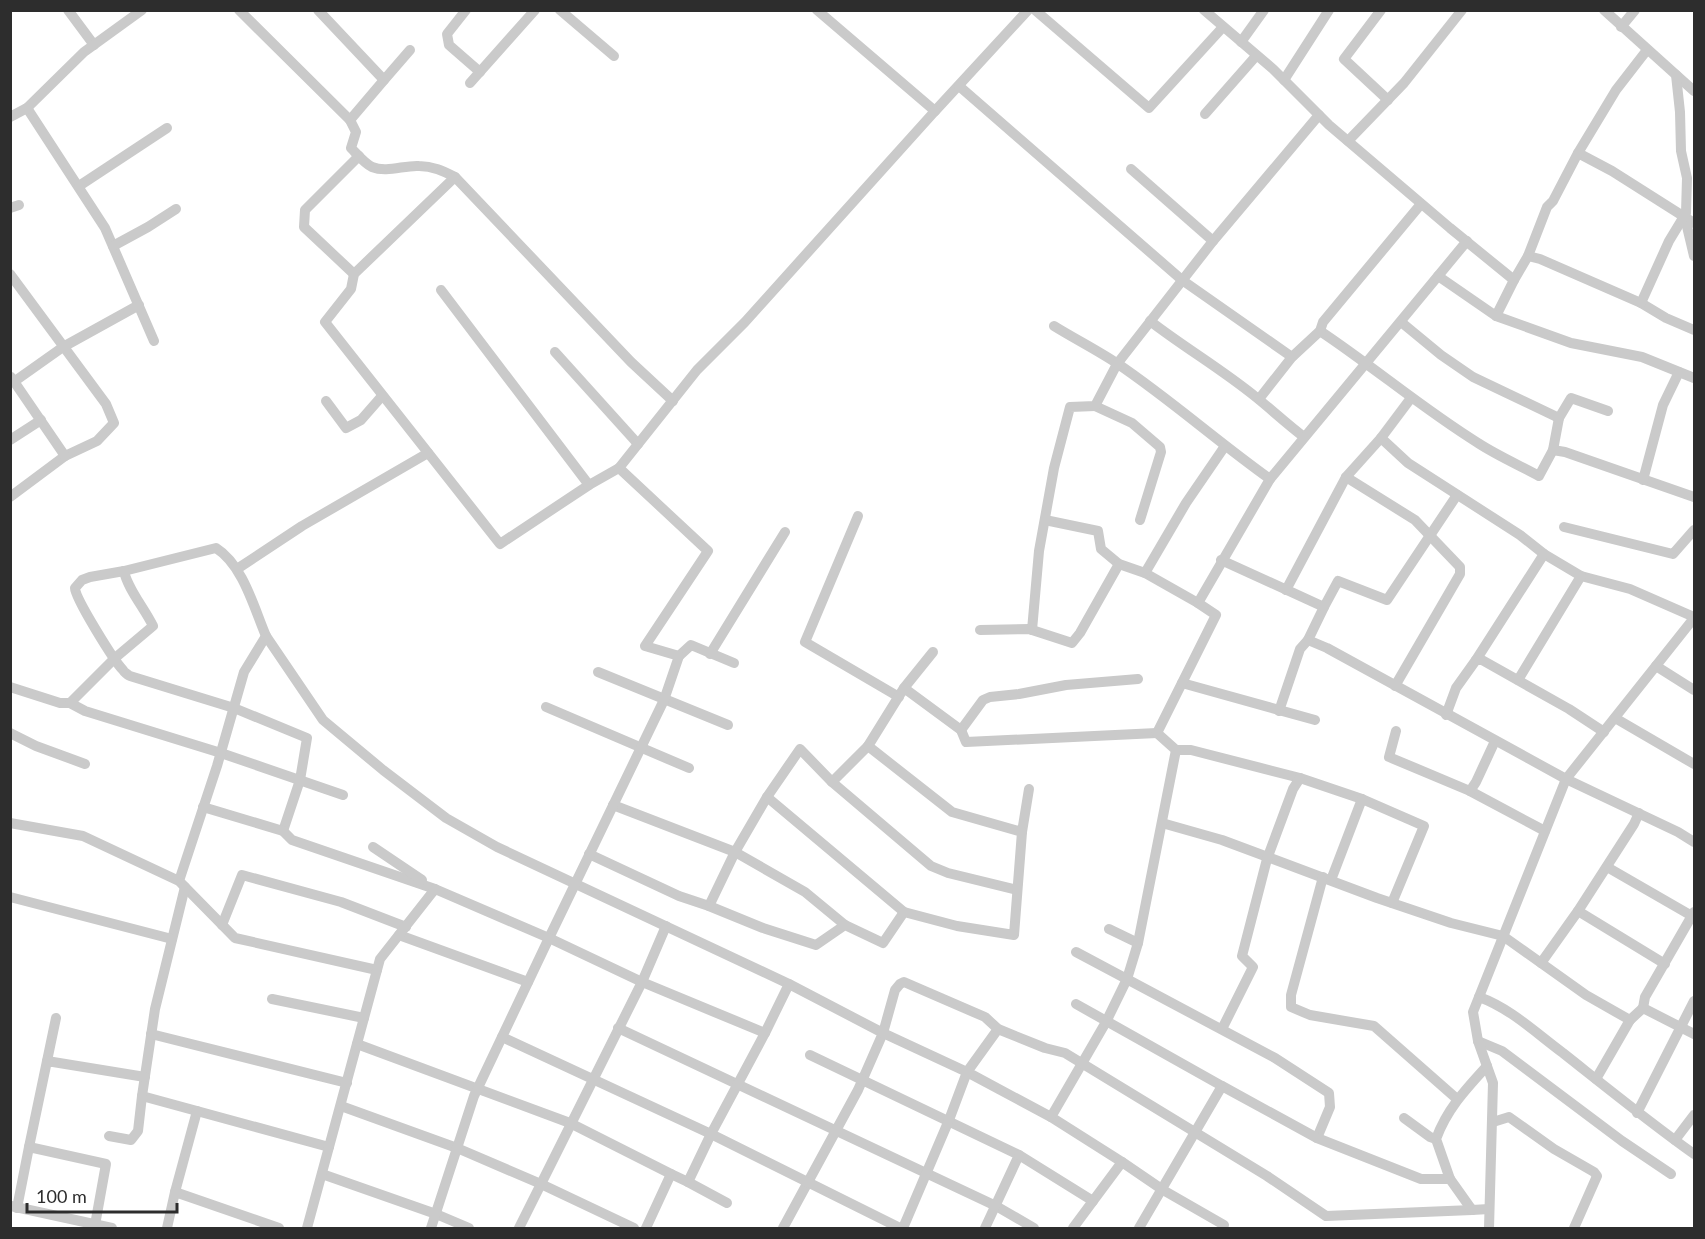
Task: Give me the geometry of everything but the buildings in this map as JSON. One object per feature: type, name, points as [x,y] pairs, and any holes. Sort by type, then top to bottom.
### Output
[{"type":"street","points":[[68,10],[94,45]]},
{"type":"street","points":[[10,117],[27,108],[84,52],[142,10]]},
{"type":"street","points":[[240,10],[350,120],[356,132],[351,148],[359,156],[372,167],[392,169],[418,165],[438,169],[455,177],[623,355],[673,401]]},
{"type":"street","points":[[318,10],[384,80]]},
{"type":"street","points":[[466,10],[447,34],[449,45],[480,72]]},
{"type":"street","points":[[470,83],[535,10]]},
{"type":"street","points":[[560,10],[614,56]]},
{"type":"street","points":[[817,10],[935,111]]},
{"type":"street","points":[[455,177],[354,274],[351,289],[325,322],[500,544],[589,484],[619,468],[697,370],[745,322],[1028,10]]},
{"type":"street","points":[[1035,10],[1149,108],[1223,27]]},
{"type":"street","points":[[1204,10],[1284,80],[1318,115],[1514,280]]},
{"type":"street","points":[[1241,42],[1264,10]]},
{"type":"street","points":[[1284,80],[1329,10]]},
{"type":"street","points":[[1381,10],[1344,59],[1388,100]]},
{"type":"street","points":[[1348,141],[1404,83],[1462,10]]},
{"type":"street","points":[[1604,10],[1695,91]]},
{"type":"street","points":[[1621,27],[1635,10]]},
{"type":"street","points":[[350,120],[410,50]]},
{"type":"street","points":[[1496,316],[1528,256],[1547,207],[1553,201],[1578,153],[1617,90],[1647,50]]},
{"type":"street","points":[[1205,114],[1256,56]]},
{"type":"street","points":[[1676,75],[1681,151],[1690,171],[1687,195],[1695,256]]},
{"type":"street","points":[[959,86],[1182,280],[1292,357]]},
{"type":"street","points":[[27,108],[105,228],[154,341]]},
{"type":"street","points":[[1095,406],[1117,364],[1213,241],[1318,115]]},
{"type":"street","points":[[79,186],[167,128]]},
{"type":"street","points":[[1578,153],[1612,171],[1690,220]]},
{"type":"street","points":[[354,274],[304,227],[305,210],[359,156]]},
{"type":"street","points":[[1131,169],[1213,241]]},
{"type":"street","points":[[1259,399],[1292,357],[1320,331],[1323,322],[1421,204]]},
{"type":"street","points":[[113,246],[176,209]]},
{"type":"street","points":[[1641,303],[1669,241],[1690,220]]},
{"type":"street","points":[[1198,603],[1270,478],[1467,241]]},
{"type":"street","points":[[1528,256],[1641,303],[1695,330]]},
{"type":"street","points":[[10,274],[106,404],[114,423],[97,441],[65,456],[10,497]]},
{"type":"street","points":[[1438,276],[1496,316],[1571,343],[1642,357],[1695,378]]},
{"type":"street","points":[[441,290],[589,484]]},
{"type":"street","points":[[65,456],[13,378],[138,305]]},
{"type":"street","points":[[1150,321],[1259,399],[1304,437]]},
{"type":"street","points":[[1401,322],[1442,356],[1473,377],[1559,418]]},
{"type":"street","points":[[1054,326],[1117,364],[1191,417],[1225,447],[1270,478]]},
{"type":"street","points":[[1320,331],[1367,363],[1411,398],[1479,444],[1539,476],[1552,450],[1559,418],[1571,398],[1608,411]]},
{"type":"street","points":[[555,352],[638,444]]},
{"type":"street","points":[[1643,480],[1664,405],[1679,372]]},
{"type":"street","points":[[326,401],[346,428],[361,420],[382,396]]},
{"type":"street","points":[[1286,590],[1346,477],[1381,438],[1411,398]]},
{"type":"street","points":[[1032,630],[1039,551],[1054,468],[1070,408],[1095,406],[1132,423],[1160,447],[1161,452],[1140,520]]},
{"type":"street","points":[[10,440],[41,420]]},
{"type":"street","points":[[1381,438],[1408,462],[1520,535],[1544,554],[1581,576],[1630,589],[1695,618],[1566,779],[1473,1012],[1478,1041],[1493,1083],[1489,1228]]},
{"type":"street","points":[[1145,573],[1186,503],[1225,447]]},
{"type":"street","points":[[1552,450],[1565,452],[1695,497]]},
{"type":"street","points":[[237,569],[302,526],[428,453]]},
{"type":"street","points":[[619,468],[708,551],[645,646],[679,656]]},
{"type":"street","points":[[1346,477],[1415,520],[1460,567],[1460,574],[1395,686]]},
{"type":"street","points":[[1279,711],[1299,649],[1308,640],[1338,581],[1387,600],[1457,495]]},
{"type":"street","points":[[858,516],[805,642],[901,692],[961,730],[966,742],[1156,734],[1176,750],[1191,750],[1300,778],[1362,799],[1424,826],[1392,903]]},
{"type":"street","points":[[1045,520],[1098,531],[1101,549],[1119,564],[1145,573],[1216,615],[1156,734]]},
{"type":"street","points":[[1564,527],[1673,554],[1695,530]]},
{"type":"street","points":[[710,654],[785,532]]},
{"type":"street","points":[[283,831],[300,780],[307,738],[234,708],[130,676],[123,671],[114,658],[80,603],[75,588],[82,580],[216,548],[237,569],[266,636],[323,720],[446,818],[497,847],[789,984],[883,1033],[967,1072],[1051,1117],[1162,1190],[1224,1226],[1222,1228]]},
{"type":"street","points":[[1446,715],[1456,688],[1544,554]]},
{"type":"street","points":[[1221,560],[1324,608]]},
{"type":"street","points":[[980,630],[1032,630],[1072,643],[1119,564]]},
{"type":"street","points":[[70,703],[114,658],[153,626],[146,610],[125,579],[124,571]]},
{"type":"street","points":[[1518,680],[1581,576]]},
{"type":"street","points":[[109,1136],[131,1140],[138,1131],[155,1009],[172,939],[182,884],[244,672],[266,636]]},
{"type":"street","points":[[1308,640],[1566,779],[1695,842]]},
{"type":"street","points":[[431,1228],[477,1090],[664,700],[679,656],[691,645],[734,663]]},
{"type":"street","points":[[832,782],[868,746],[901,692],[933,652]]},
{"type":"street","points":[[1476,660],[1482,660],[1518,680],[1604,732]]},
{"type":"street","points":[[1656,666],[1695,690]]},
{"type":"street","points":[[598,672],[728,725]]},
{"type":"street","points":[[961,730],[983,700],[990,697],[1066,685],[1138,679]]},
{"type":"street","points":[[1182,683],[1316,720]]},
{"type":"street","points":[[10,687],[60,703],[70,703],[84,711],[221,753],[343,795]]},
{"type":"street","points":[[546,707],[689,768]]},
{"type":"street","points":[[1615,718],[1695,765]]},
{"type":"street","points":[[1396,731],[1389,757],[1470,791],[1545,831]]},
{"type":"street","points":[[10,733],[36,746],[85,764]]},
{"type":"street","points":[[1470,791],[1495,741]]},
{"type":"street","points":[[868,746],[952,812],[1022,832]]},
{"type":"street","points":[[709,906],[735,852],[767,797],[800,749],[832,782],[931,866],[948,873],[1017,890]]},
{"type":"street","points":[[1051,1117],[1106,1022],[1127,979],[1138,944],[1176,750]]},
{"type":"street","points":[[1222,1029],[1253,967],[1242,956],[1268,857],[1293,789],[1300,778]]},
{"type":"street","points":[[767,797],[904,912],[957,926],[1014,935],[1022,832],[1029,789]]},
{"type":"street","points":[[1362,799],[1327,879],[1291,995],[1291,1007],[1310,1015],[1374,1026],[1457,1099]]},
{"type":"street","points":[[613,805],[735,852],[805,892],[845,925],[883,943],[904,912]]},
{"type":"street","points":[[203,807],[283,831],[292,840],[435,889],[549,938],[642,982],[765,1033]]},
{"type":"street","points":[[1541,963],[1607,867],[1639,813]]},
{"type":"street","points":[[10,823],[83,836],[182,884],[235,938],[377,970]]},
{"type":"street","points":[[1162,823],[1222,840],[1451,923],[1503,936],[1586,995],[1630,1020]]},
{"type":"street","points":[[373,847],[435,889]]},
{"type":"street","points":[[589,854],[679,896],[763,928],[816,945],[845,925]]},
{"type":"street","points":[[1596,1079],[1630,1020],[1643,1008],[1645,997],[1693,914],[1607,867]]},
{"type":"street","points":[[222,925],[242,875],[341,902],[402,931],[528,982]]},
{"type":"street","points":[[307,1228],[380,959],[435,889]]},
{"type":"street","points":[[10,897],[172,939]]},
{"type":"street","points":[[1578,911],[1665,964]]},
{"type":"street","points":[[519,1228],[642,982],[666,926]]},
{"type":"street","points":[[1109,929],[1138,944]]},
{"type":"street","points":[[1076,952],[1275,1058],[1329,1093],[1330,1107],[1317,1138]]},
{"type":"street","points":[[783,1228],[862,1080],[883,1033],[895,990],[904,982],[985,1017],[998,1029],[1045,1048],[1065,1053],[1267,1176],[1326,1216],[1489,1209]]},
{"type":"street","points":[[688,1182],[789,984]]},
{"type":"street","points":[[1479,997],[1516,1017],[1637,1113],[1695,1154]]},
{"type":"street","points":[[272,999],[364,1018]]},
{"type":"street","points":[[1637,1113],[1695,1001]]},
{"type":"street","points":[[1076,1004],[1317,1138],[1421,1179],[1450,1179]]},
{"type":"street","points":[[1643,1008],[1695,1034]]},
{"type":"street","points":[[56,1017],[14,1207],[87,1225],[112,1228]]},
{"type":"street","points":[[618,1028],[996,1206],[1034,1228]]},
{"type":"street","points":[[502,1037],[711,1134],[902,1228],[949,1120],[967,1072],[998,1029]]},
{"type":"street","points":[[151,1034],[347,1083]]},
{"type":"street","points":[[1478,1041],[1502,1051],[1622,1141],[1671,1174]]},
{"type":"street","points":[[357,1044],[570,1124],[728,1203]]},
{"type":"street","points":[[810,1056],[949,1120],[1018,1155],[1093,1201]]},
{"type":"street","points":[[47,1061],[145,1077]]},
{"type":"street","points":[[1472,1210],[1450,1179],[1436,1138],[1443,1121],[1457,1099],[1487,1066]]},
{"type":"street","points":[[1139,1228],[1222,1086]]},
{"type":"street","points":[[142,1096],[330,1147]]},
{"type":"street","points":[[341,1106],[457,1148],[634,1228]]},
{"type":"street","points":[[167,1228],[197,1111]]},
{"type":"street","points":[[1676,1140],[1695,1114]]},
{"type":"street","points":[[1493,1122],[1509,1117],[1554,1149],[1594,1172],[1597,1176],[1574,1228]]},
{"type":"street","points":[[1404,1118],[1430,1137],[1436,1138]]},
{"type":"street","points":[[29,1147],[106,1164],[87,1225]]},
{"type":"street","points":[[985,1228],[1018,1155]]},
{"type":"street","points":[[1072,1228],[1122,1162]]},
{"type":"street","points":[[322,1174],[469,1228]]},
{"type":"street","points":[[646,1228],[671,1174]]},
{"type":"street","points":[[175,1192],[279,1228]]}]
